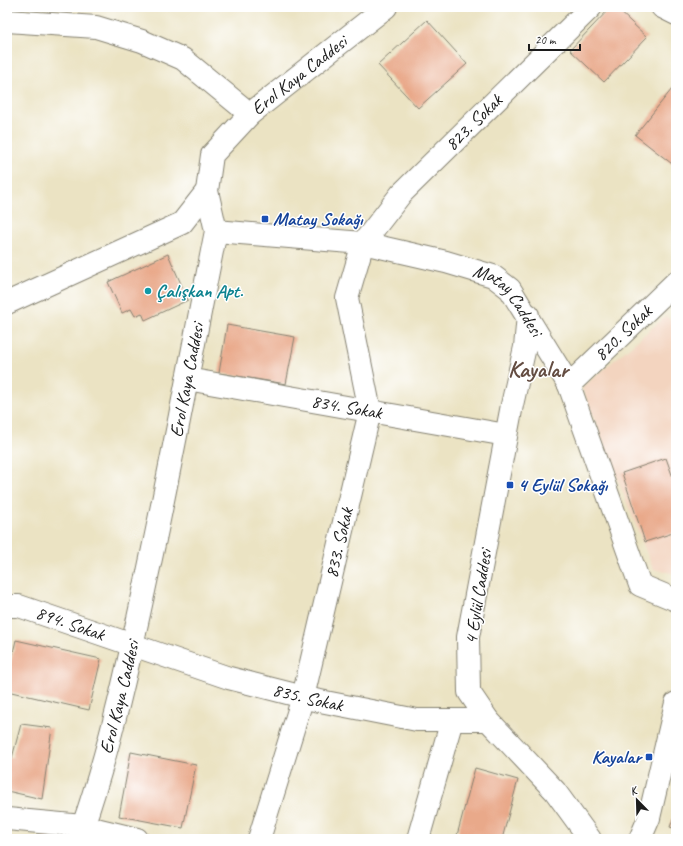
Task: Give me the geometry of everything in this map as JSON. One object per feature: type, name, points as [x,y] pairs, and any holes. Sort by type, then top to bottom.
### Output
[{"type":"street","name":"Erol Kaya Caddesi","points":[[93,832],[98,779],[133,644],[216,231],[207,191],[212,155],[250,114],[386,7]]},
{"type":"street","name":"823. Sokak","points":[[362,243],[401,194],[590,7]]},
{"type":"street","points":[[662,7],[676,14]]},
{"type":"street","points":[[7,21],[96,27],[142,41],[183,59],[250,114]]},
{"type":"street","points":[[7,303],[182,224],[207,191]]},
{"type":"street","name":"Matay Caddesi","points":[[216,231],[362,243],[446,262],[493,276],[510,289],[528,315],[569,385],[640,585],[676,600]]},
{"type":"street","name":"833. Sokak","points":[[259,839],[303,697],[370,411],[347,298],[362,243]]},
{"type":"street","name":"820. Sokak","points":[[569,385],[676,282]]},
{"type":"street","name":"4 Eylül Caddesi","points":[[528,315],[525,347],[506,435],[468,637],[469,692],[488,720],[555,791],[590,839]]},
{"type":"street","name":"834. Sokak","points":[[187,379],[506,435]]},
{"type":"street","name":"894. Sokak","points":[[7,606],[19,606],[133,644]]},
{"type":"street","name":"835. Sokak","points":[[133,644],[229,678],[303,697],[417,720],[488,720]]},
{"type":"street","points":[[640,839],[649,818],[676,703]]},
{"type":"street","points":[[418,839],[452,720]]},
{"type":"street","points":[[7,819],[137,839]]},
{"type":"shaded area","points":[[666,316],[676,325],[676,574],[653,569],[582,388]]},
{"type":"building","points":[[611,7],[615,7],[647,37],[604,82],[570,50]]},
{"type":"building","points":[[427,20],[467,64],[418,108],[378,65]]},
{"type":"building","points":[[676,84],[676,167],[635,135]]},
{"type":"building","name":"Çalışkan Apt.","points":[[168,254],[188,300],[145,320],[142,313],[135,316],[131,309],[122,313],[108,282]]},
{"type":"building","points":[[227,325],[295,337],[286,384],[219,373]]},
{"type":"building","points":[[666,458],[676,486],[676,532],[645,542],[622,473]]},
{"type":"building","points":[[16,640],[101,659],[89,710],[7,691],[7,678]]},
{"type":"building","points":[[21,724],[52,728],[42,799],[7,791],[7,758],[12,758]]},
{"type":"building","points":[[131,752],[196,765],[183,828],[119,816]]},
{"type":"building","points":[[475,768],[518,780],[502,839],[456,839]]},
{"type":"building","points":[[676,811],[676,829],[670,827]]},
{"type":"building","points":[[47,833],[54,839],[41,839]]},
{"type":"place","name":"Matay Sokağı","points":[[265,219]]},
{"type":"place","name":"Çalışkan Apt.","points":[[148,291]]},
{"type":"place","name":"4 Eylül Sokağı","points":[[510,485]]},
{"type":"place","name":"Kayalar","points":[[649,757]]},
{"type":"district","name":"Kayalar","points":[[538,369]]}]
